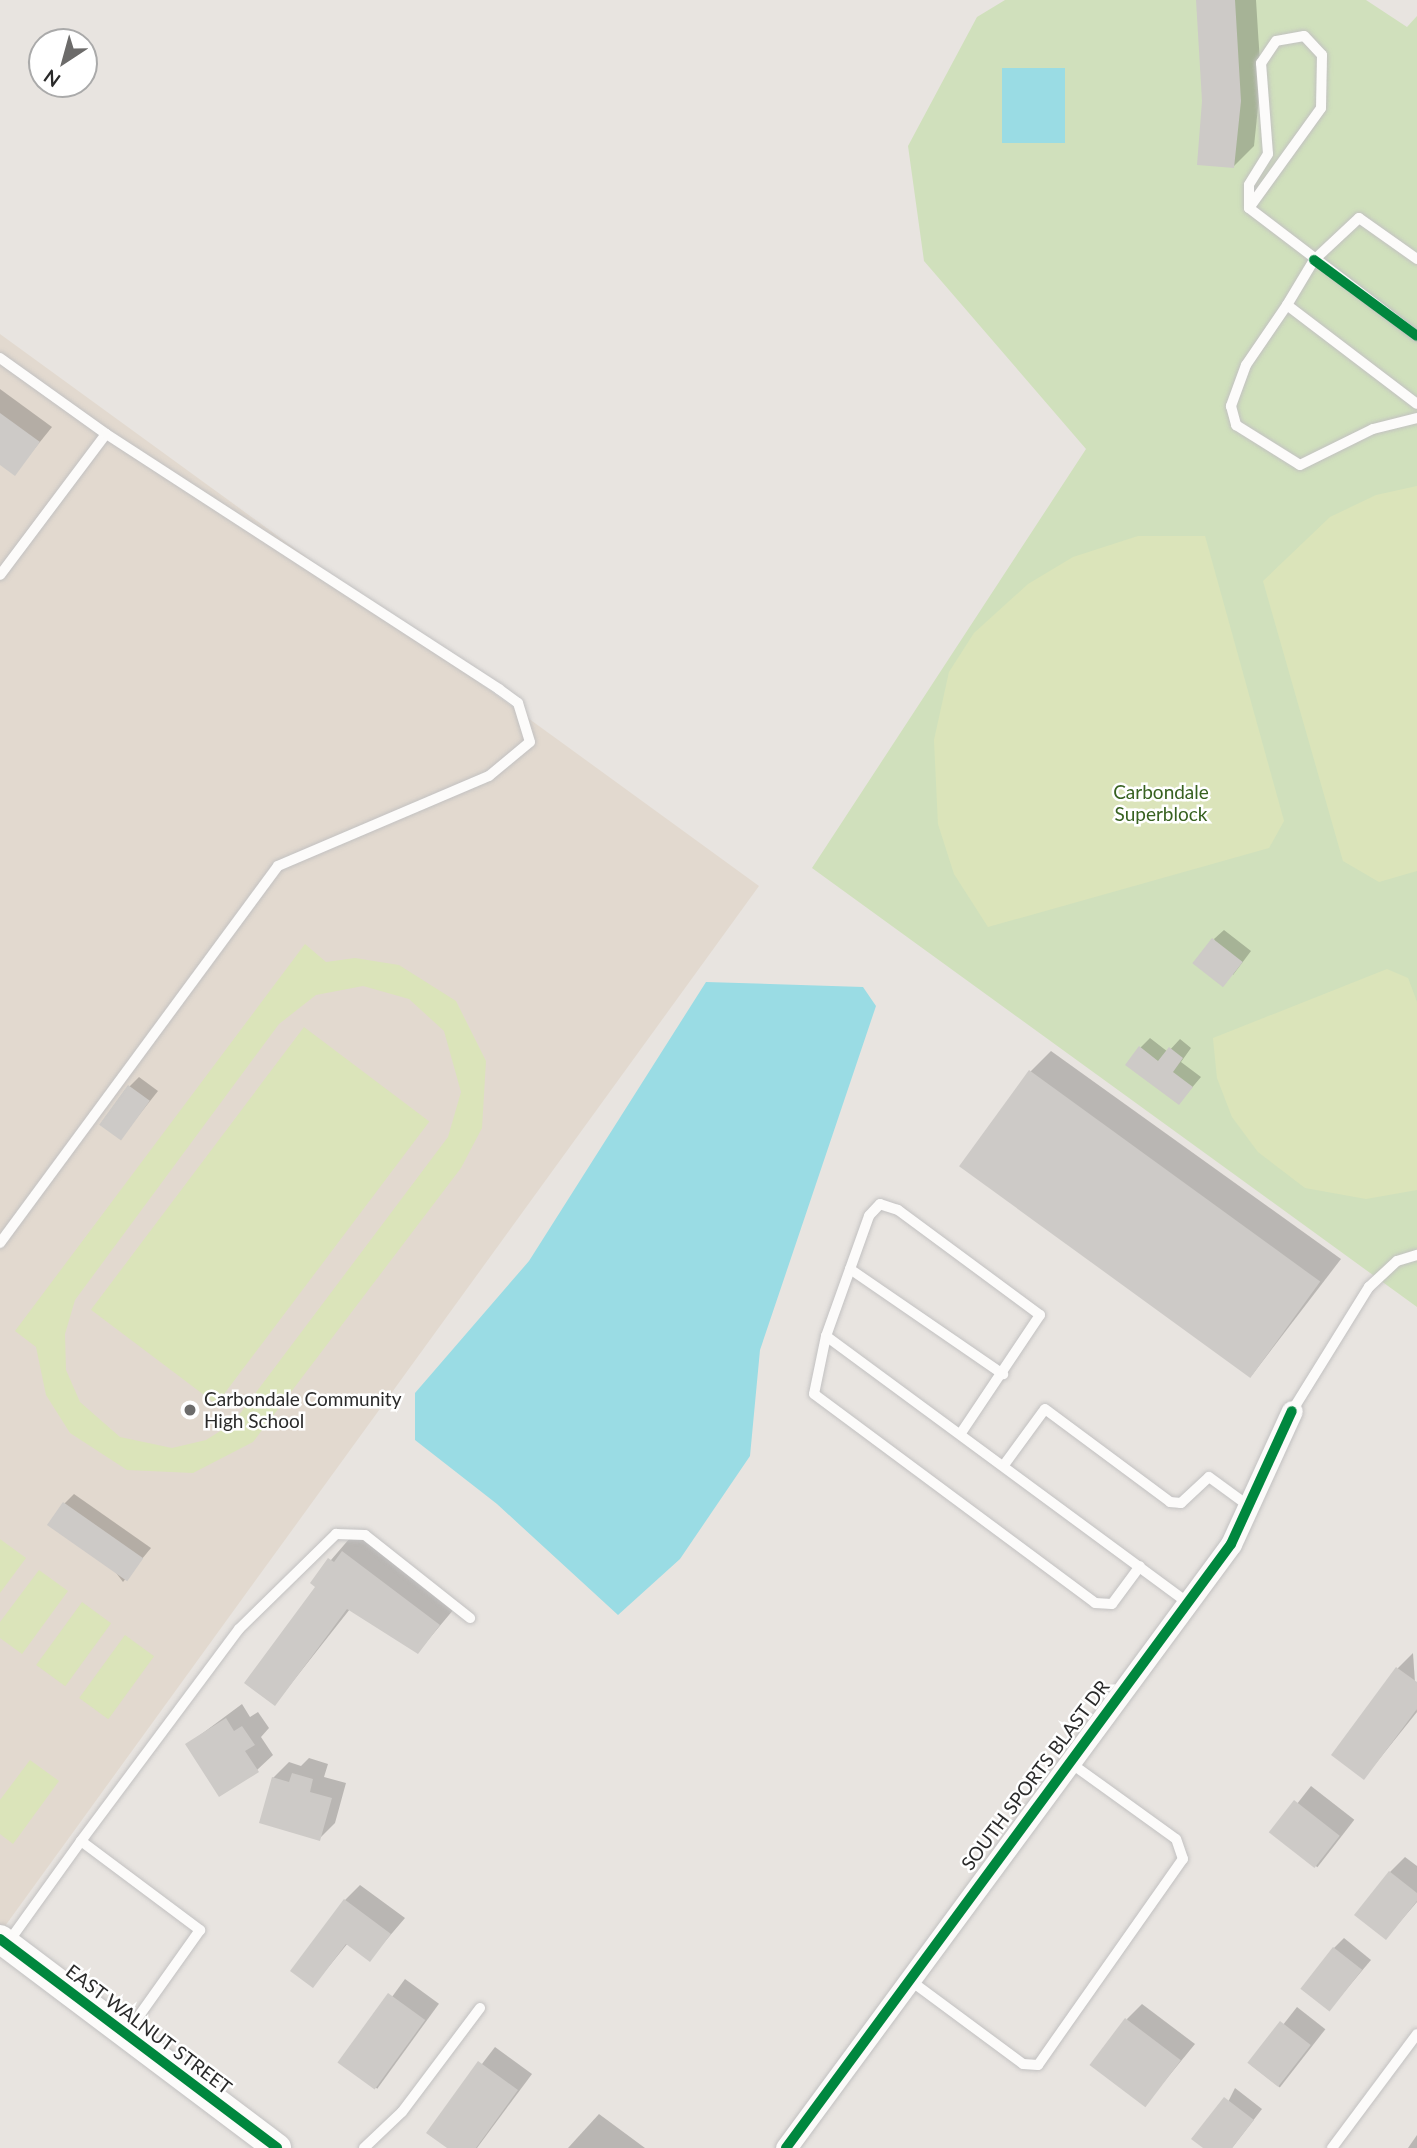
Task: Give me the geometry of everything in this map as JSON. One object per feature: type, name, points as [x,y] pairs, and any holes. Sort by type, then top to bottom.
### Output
[{"type":"street","name":"SOUTH SPORTS BLAST DR","points":[[786,2148],[911,1981],[924,1953],[1187,1602],[1250,1507],[1292,1411]]},
{"type":"street","name":"EAST WALNUT STREET","points":[[3,1942],[277,2148]]},
{"type":"lane","points":[[1250,208],[1321,108],[1322,55],[1304,36],[1276,41],[1261,63],[1268,154],[1249,185],[1250,208],[1314,260],[1417,335]]},
{"type":"lane","points":[[1417,259],[1359,218],[1314,260],[1246,365],[1231,406],[1237,425],[1300,465],[1373,429],[1417,418]]},
{"type":"lane","points":[[1287,305],[1417,404]]},
{"type":"lane","points":[[0,358],[106,434],[509,696],[518,703],[530,741],[489,776],[278,866],[0,1243]]},
{"type":"lane","points":[[0,575],[106,434]]},
{"type":"lane","points":[[961,1433],[1040,1320],[1037,1309],[888,1203],[873,1208],[827,1336],[814,1394],[1101,1606],[1112,1604],[1140,1566]]},
{"type":"lane","points":[[1292,1411],[1376,1279],[1397,1261],[1417,1255]]},
{"type":"lane","points":[[850,1269],[1003,1374]]},
{"type":"lane","points":[[827,1336],[1187,1602]]},
{"type":"lane","points":[[1004,1465],[1045,1409],[1170,1502],[1181,1503],[1209,1477],[1250,1507]]},
{"type":"lane","points":[[3,1942],[239,1629],[336,1534],[365,1535],[470,1618]]},
{"type":"lane","points":[[911,1981],[1023,2064],[1038,2066],[1046,2055],[1183,1859],[1176,1839],[1068,1761]]},
{"type":"lane","points":[[81,1841],[200,1930],[127,2034]]},
{"type":"lane","points":[[364,2148],[401,2112],[480,2008]]},
{"type":"lane","points":[[1332,2148],[1417,2034]]},
{"type":"shaded area","name":"Carbondale Community High School","points":[[0,334],[759,886],[0,1933]]},
{"type":"green space","name":"Carbondale Superblock","points":[[1005,0],[1366,0],[1407,27],[1417,16],[1417,1307],[812,868],[1086,449],[924,261],[908,146],[977,17]]},
{"type":"green space","points":[[1417,486],[1417,871],[1379,882],[1343,861],[1263,581],[1330,517],[1376,495]]},
{"type":"green space","points":[[1138,536],[1205,536],[1284,821],[1269,848],[988,927],[954,874],[938,824],[934,740],[949,672],[974,633],[1028,584],[1073,557]]},
{"type":"green space","points":[[305,944],[326,962],[355,958],[399,965],[456,1001],[486,1061],[482,1128],[461,1168],[253,1442],[193,1473],[127,1470],[70,1433],[46,1395],[36,1347],[15,1331]],"holes":[[[363,986],[409,999],[444,1031],[461,1092],[448,1137],[233,1423],[206,1440],[172,1448],[120,1437],[80,1402],[66,1370],[65,1334],[75,1300],[279,1024],[316,995]]]},
{"type":"green space","points":[[1387,969],[1408,978],[1417,1002],[1417,1190],[1366,1199],[1305,1188],[1258,1152],[1232,1117],[1217,1078],[1213,1038]]},
{"type":"green space","points":[[304,1027],[429,1121],[216,1404],[91,1310]]},
{"type":"green space","points":[[0,1539],[26,1558],[0,1593]]},
{"type":"green space","points":[[39,1570],[68,1591],[22,1654],[0,1638],[0,1622]]},
{"type":"green space","points":[[82,1602],[111,1623],[65,1686],[36,1665]]},
{"type":"green space","points":[[125,1635],[154,1656],[108,1719],[79,1698]]},
{"type":"green space","points":[[30,1760],[59,1781],[13,1844],[0,1834],[0,1800]]},
{"type":"water","points":[[1002,68],[1065,68],[1065,143],[1002,143]]},
{"type":"water","points":[[706,982],[863,987],[876,1006],[760,1350],[750,1456],[680,1559],[618,1615],[497,1504],[415,1440],[415,1393],[529,1261]]},
{"type":"building","points":[[1196,0],[1235,0],[1241,101],[1234,168],[1197,165],[1202,101]]},
{"type":"building","points":[[0,413],[40,442],[15,476],[0,465]]},
{"type":"building","points":[[1212,938],[1243,962],[1223,987],[1192,963]]},
{"type":"building","points":[[1139,1046],[1158,1061],[1169,1047],[1183,1058],[1173,1072],[1193,1087],[1179,1105],[1125,1065]]},
{"type":"building","points":[[1029,1070],[1320,1282],[1250,1378],[959,1166]]},
{"type":"building","points":[[128,1085],[150,1101],[121,1141],[99,1125]]},
{"type":"building","points":[[63,1502],[143,1558],[127,1581],[47,1525]]},
{"type":"building","points":[[342,1551],[440,1625],[418,1654],[347,1609],[275,1706],[244,1683],[315,1587],[310,1583],[328,1558],[334,1562]]},
{"type":"building","points":[[1396,1667],[1417,1682],[1417,1709],[1364,1780],[1331,1755]]},
{"type":"building","points":[[226,1718],[234,1731],[242,1726],[255,1745],[245,1751],[259,1772],[219,1797],[185,1744]]},
{"type":"building","points":[[292,1773],[313,1779],[310,1792],[332,1798],[320,1841],[259,1823],[272,1777],[289,1782]]},
{"type":"building","points":[[1294,1800],[1340,1836],[1314,1868],[1269,1832]]},
{"type":"building","points":[[1389,1871],[1417,1893],[1417,1901],[1386,1940],[1354,1915]]},
{"type":"building","points":[[344,1899],[391,1934],[370,1962],[346,1944],[313,1988],[290,1971]]},
{"type":"building","points":[[1333,1947],[1362,1970],[1330,2012],[1300,1989]]},
{"type":"building","points":[[388,1993],[425,2020],[375,2090],[337,2063]]},
{"type":"building","points":[[1125,2018],[1181,2060],[1145,2107],[1089,2065]]},
{"type":"building","points":[[1280,2021],[1311,2045],[1278,2087],[1247,2063]]},
{"type":"building","points":[[478,2061],[518,2090],[476,2148],[447,2148],[426,2133]]},
{"type":"building","points":[[1224,2097],[1254,2120],[1232,2148],[1203,2148],[1191,2139]]},
{"type":"cycle path","points":[[1314,260],[1417,336]]},
{"type":"cycle path","points":[[786,2148],[1231,1544],[1292,1411]]},
{"type":"cycle path","points":[[0,1939],[277,2148]]},
{"type":"place","name":"Carbondale Community High School","points":[[190,1410]]}]
